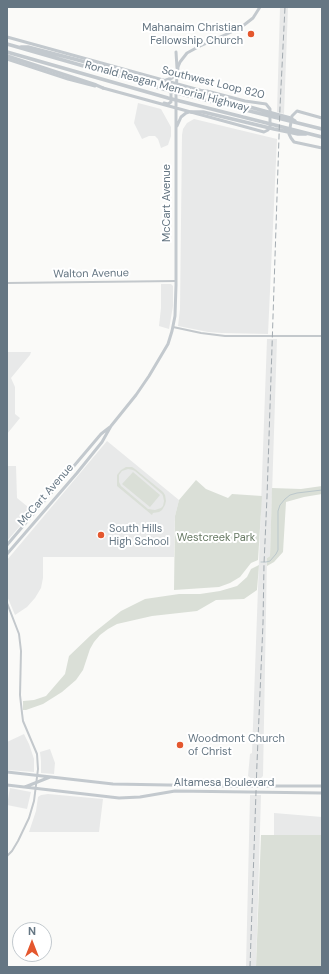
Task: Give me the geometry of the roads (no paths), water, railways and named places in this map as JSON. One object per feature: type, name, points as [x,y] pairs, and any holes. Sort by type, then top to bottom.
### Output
[{"type":"highway","name":"Ronald Reagan Memorial Highway","points":[[7,44],[152,87],[322,129]]},
{"type":"highway","points":[[16,47],[28,47],[124,72],[131,72]]},
{"type":"highway","name":"Ronald Reagan Memorial Highway","points":[[7,52],[263,124]]},
{"type":"highway","points":[[7,58],[103,88]]},
{"type":"highway","points":[[203,91],[213,96],[290,118],[298,123]]},
{"type":"highway","points":[[191,112],[203,112],[322,137]]},
{"type":"main road","name":"McCart Avenue","points":[[7,554],[104,440],[111,426],[152,372],[168,344],[175,316],[177,71],[180,62],[187,53],[238,29],[253,18],[260,7]]},
{"type":"main road","name":"Southwest Loop 820","points":[[7,37],[164,80],[170,84],[176,84],[246,101],[266,104],[270,109],[270,127],[264,132],[103,88]]},
{"type":"main road","points":[[164,80],[175,76],[177,71],[176,52]]},
{"type":"main road","points":[[154,102],[158,101],[168,104],[171,102],[170,84]]},
{"type":"main road","points":[[322,118],[297,111],[292,116],[289,134],[294,142],[322,148]]},
{"type":"main road","points":[[176,128],[181,117],[186,113],[191,112]]},
{"type":"main road","name":"McCart Avenue","points":[[7,545],[101,434],[111,426]]},
{"type":"main road","name":"Altamesa Boulevard","points":[[7,772],[113,784],[322,786]]},
{"type":"main road","points":[[25,787],[50,777]]},
{"type":"main road","name":"Altamesa Boulevard","points":[[7,785],[119,798],[140,797],[175,791],[322,793]]},
{"type":"street","points":[[291,8],[322,8]]},
{"type":"street","name":"Walton Avenue","points":[[7,283],[176,281]]},
{"type":"street","points":[[173,327],[225,336],[322,336]]},
{"type":"street","points":[[7,603],[16,626],[20,643],[20,695],[23,721],[37,754],[38,760],[37,782],[28,822],[14,847],[7,856]]},
{"type":"waterway","points":[[261,562],[270,561],[278,550],[278,511],[280,505],[285,499],[290,495],[297,493],[322,490]]},
{"type":"railway","points":[[250,967],[280,107],[285,7]]},
{"type":"place","name":"Mahanaim Christian Fellowship Church","points":[[251,34]]},
{"type":"place","name":"South Hills High School","points":[[101,535]]},
{"type":"place","name":"Woodmont Church of Christ","points":[[180,745]]},
{"type":"park label","name":"Westcreek Park","points":[[216,538]]}]
